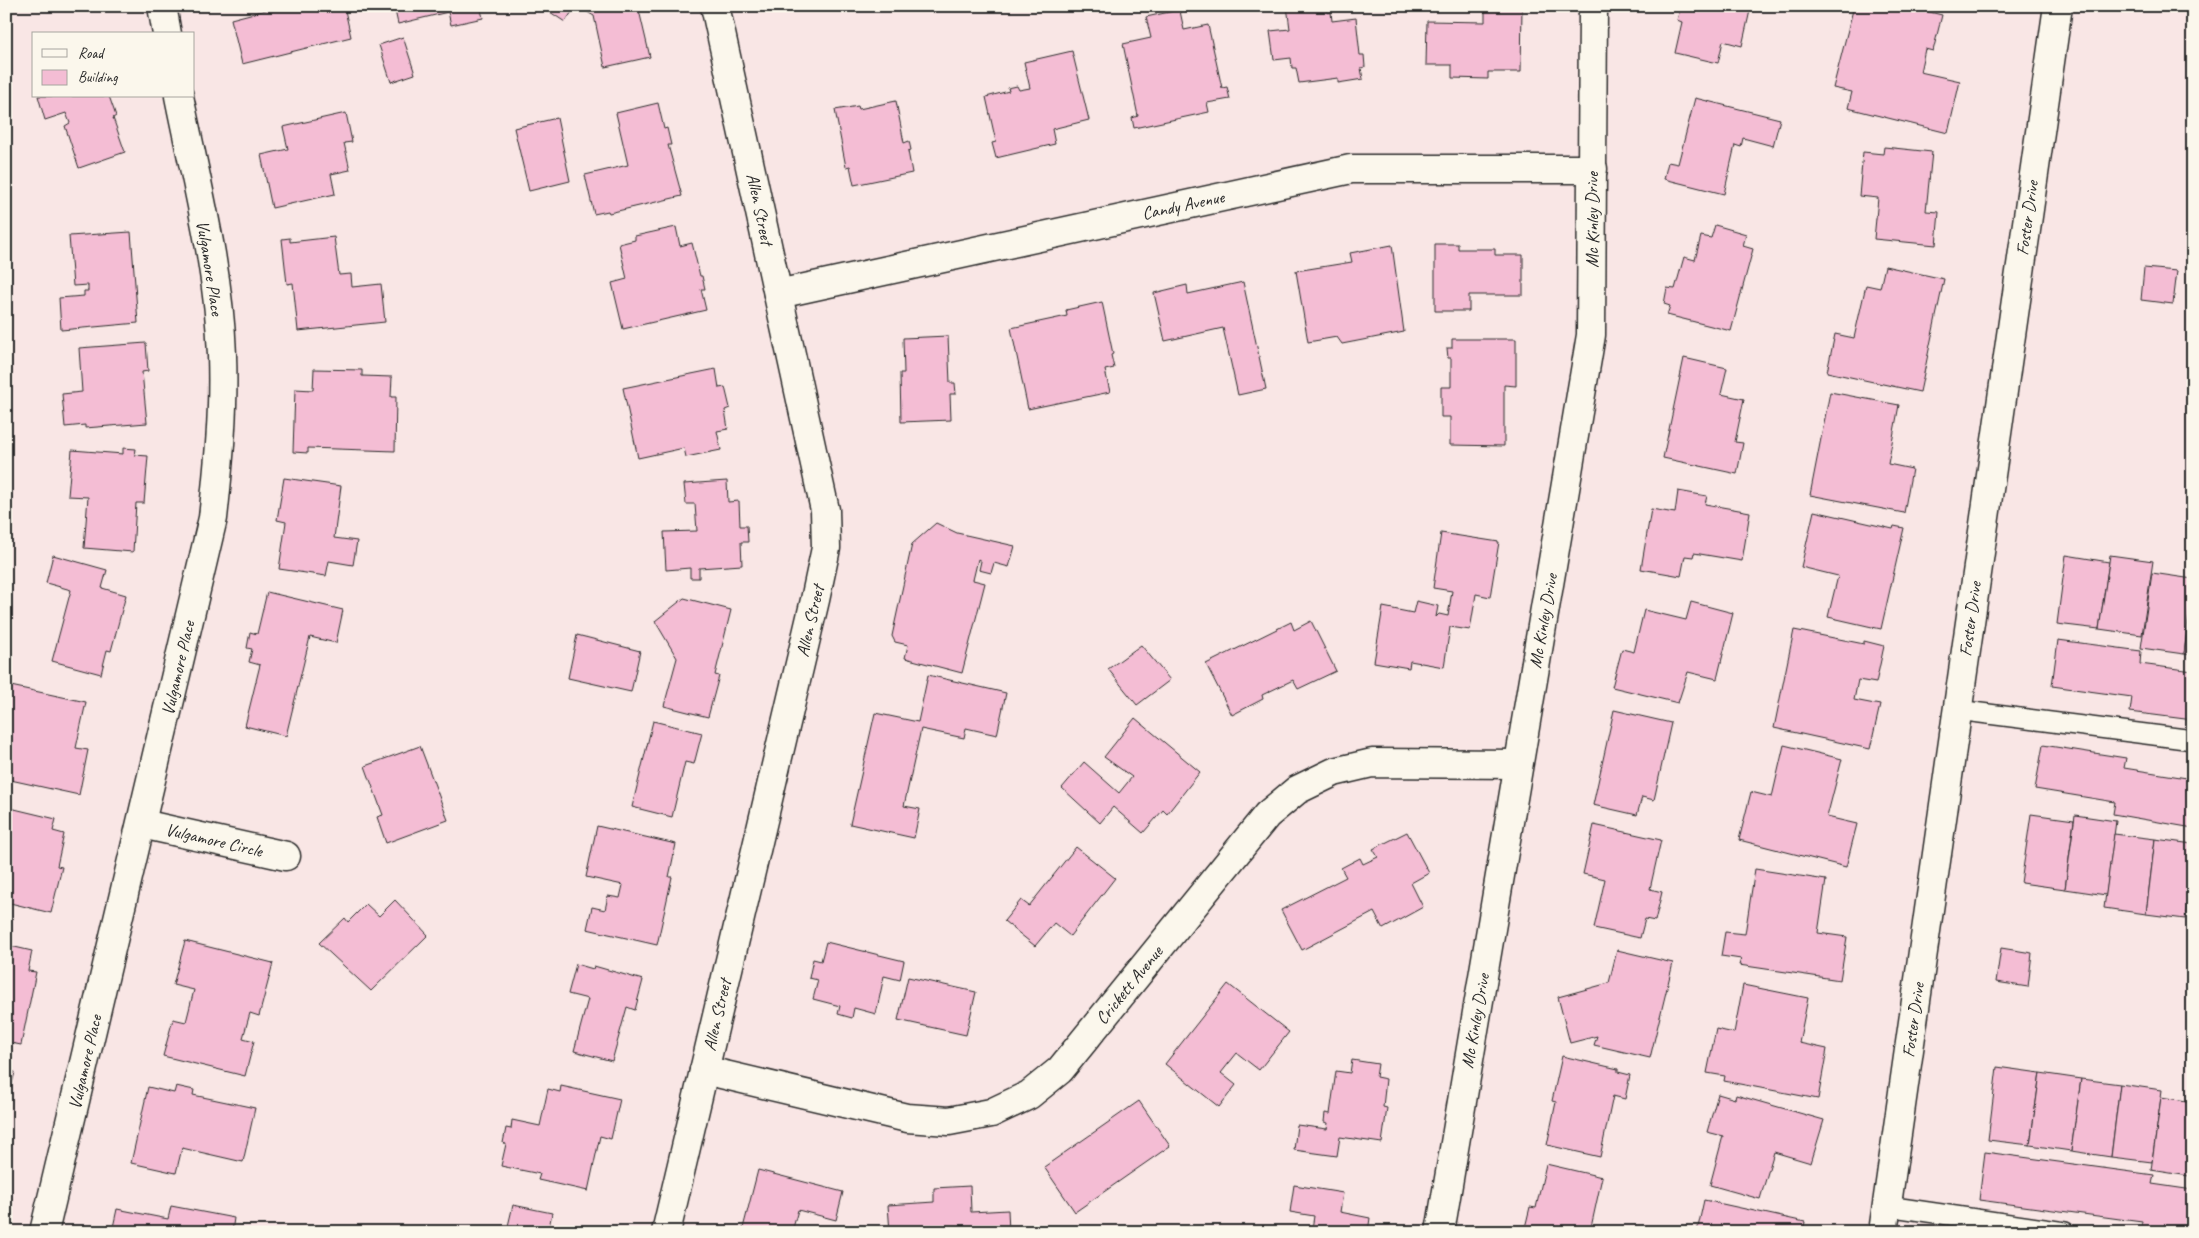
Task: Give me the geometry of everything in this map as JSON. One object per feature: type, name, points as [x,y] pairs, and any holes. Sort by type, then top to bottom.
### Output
[{"type":"street","points":[[162,6],[167,32]]},
{"type":"street","name":"Allen Street","points":[[666,1232],[826,548],[825,510],[715,6]]},
{"type":"street","name":"Mc Kinley Drive","points":[[1440,1232],[1591,335],[1593,6]]},
{"type":"street","name":"Foster Drive","points":[[1885,1219],[2058,6]]},
{"type":"street","name":"Vulgamore Place","points":[[44,1232],[213,518],[222,436],[222,353],[213,272],[179,98]]},
{"type":"street","name":"Candy Avenue","points":[[778,294],[1351,168],[1593,168]]},
{"type":"street","name":"Crickett Avenue","points":[[704,1070],[907,1118],[948,1121],[991,1113],[1028,1095],[1060,1070],[1267,815],[1297,790],[1334,772],[1372,763],[1518,764]]},
{"type":"street","name":"Vulgamore Circle","points":[[142,824],[286,856]]},
{"type":"lane","points":[[1957,710],[2193,740]]},
{"type":"lane","points":[[1885,1219],[2065,1232]]},
{"type":"building","points":[[281,6],[344,6],[351,37],[242,64],[231,19]]},
{"type":"building","points":[[394,6],[480,6],[483,18],[451,25],[448,12],[398,24]]},
{"type":"building","points":[[552,6],[576,6],[565,22],[550,12]]},
{"type":"building","points":[[577,6],[638,6],[650,57],[605,67],[594,16]]},
{"type":"building","points":[[1178,6],[1205,6],[1180,11],[1184,30],[1208,25],[1222,88],[1227,87],[1230,99],[1207,103],[1209,112],[1134,128],[1132,118],[1138,116],[1123,44],[1151,38],[1146,17],[1179,10]]},
{"type":"building","points":[[1287,6],[1327,6],[1327,13],[1331,12],[1332,21],[1356,18],[1360,55],[1364,55],[1365,67],[1361,68],[1363,79],[1338,83],[1338,78],[1299,83],[1296,68],[1292,68],[1291,58],[1274,60],[1270,31],[1290,29]]},
{"type":"building","points":[[1485,6],[1522,6],[1521,72],[1488,72],[1488,79],[1452,78],[1452,65],[1426,65],[1427,21],[1485,22]]},
{"type":"building","points":[[1681,6],[1751,6],[1742,46],[1723,41],[1718,63],[1675,53],[1682,22],[1677,20]]},
{"type":"building","points":[[1854,6],[1905,6],[1942,15],[1933,51],[1925,49],[1920,72],[1960,81],[1948,133],[1848,108],[1852,92],[1833,88]]},
{"type":"building","points":[[403,37],[415,74],[391,82],[379,45]]},
{"type":"building","points":[[1072,51],[1089,120],[1052,129],[1055,144],[996,158],[992,143],[996,142],[986,97],[1009,91],[1008,88],[1017,86],[1019,90],[1030,88],[1024,62]]},
{"type":"building","points":[[39,98],[110,98],[116,116],[113,118],[125,152],[79,168],[65,126],[70,123],[66,113],[45,120]]},
{"type":"building","points":[[1695,98],[1780,119],[1773,146],[1743,138],[1741,147],[1735,145],[1724,194],[1664,179],[1668,162],[1678,164]]},
{"type":"building","points":[[896,101],[904,143],[909,141],[911,150],[908,151],[912,173],[854,185],[850,166],[846,167],[835,110],[858,106],[859,109]]},
{"type":"building","points":[[658,103],[664,129],[667,128],[671,145],[668,145],[682,196],[609,213],[608,211],[594,214],[585,175],[628,165],[616,113]]},
{"type":"building","points":[[346,113],[352,142],[344,143],[350,170],[331,174],[335,194],[272,208],[261,155],[288,149],[283,127]]},
{"type":"building","points":[[557,118],[570,181],[529,191],[514,128]]},
{"type":"building","points":[[1884,147],[1932,152],[1926,211],[1939,212],[1936,245],[1874,239],[1878,198],[1859,196],[1863,152],[1883,154]]},
{"type":"building","points":[[1715,225],[1746,234],[1743,246],[1753,249],[1731,331],[1667,315],[1670,306],[1664,304],[1667,288],[1675,289],[1684,257],[1695,260],[1701,236],[1711,238]]},
{"type":"building","points":[[676,227],[680,246],[692,243],[705,289],[701,289],[706,310],[623,329],[612,283],[627,279],[619,244],[635,240],[635,236]]},
{"type":"building","points":[[131,232],[138,323],[61,330],[59,298],[84,296],[84,291],[88,291],[88,285],[73,286],[69,236]]},
{"type":"building","points":[[334,237],[339,275],[351,274],[352,287],[381,284],[385,322],[298,331],[293,283],[287,284],[282,239],[290,238],[290,242]]},
{"type":"building","points":[[1435,244],[1458,244],[1458,249],[1495,249],[1495,255],[1523,255],[1523,295],[1469,295],[1469,311],[1435,311]]},
{"type":"building","points":[[1392,245],[1404,332],[1342,344],[1337,337],[1308,342],[1296,271],[1352,262],[1350,253]]},
{"type":"building","points":[[1885,266],[1944,279],[1920,392],[1827,372],[1835,334],[1854,338],[1866,285],[1880,288]]},
{"type":"building","points":[[2144,268],[2177,271],[2173,304],[2141,300]]},
{"type":"building","points":[[1243,282],[1266,389],[1238,395],[1223,328],[1165,341],[1154,293],[1187,285],[1188,294]]},
{"type":"building","points":[[1102,302],[1113,354],[1111,355],[1114,368],[1105,370],[1110,392],[1028,409],[1011,328],[1067,316],[1066,310]]},
{"type":"building","points":[[948,336],[950,383],[955,383],[956,394],[950,394],[951,420],[901,422],[900,373],[904,373],[903,338]]},
{"type":"building","points":[[1452,339],[1516,339],[1516,386],[1504,385],[1504,446],[1450,445],[1450,417],[1441,417],[1441,387],[1451,387],[1451,358],[1448,358],[1447,348],[1452,348]]},
{"type":"building","points":[[146,343],[148,371],[142,372],[147,423],[85,428],[85,425],[65,427],[62,394],[82,392],[79,348]]},
{"type":"building","points":[[1684,358],[1727,368],[1721,394],[1744,399],[1735,442],[1743,443],[1737,474],[1663,458]]},
{"type":"building","points":[[314,369],[362,370],[362,376],[392,377],[391,397],[396,397],[395,451],[308,448],[308,453],[293,452],[295,389],[313,390]]},
{"type":"building","points":[[716,369],[719,388],[725,387],[730,408],[725,410],[728,429],[717,431],[721,450],[686,457],[684,448],[638,458],[623,388]]},
{"type":"building","points":[[1830,392],[1899,405],[1888,464],[1912,469],[1904,513],[1810,495]]},
{"type":"building","points":[[123,448],[136,449],[135,455],[148,456],[144,503],[136,503],[133,552],[84,548],[88,497],[68,496],[72,450],[123,454]]},
{"type":"building","points":[[284,478],[341,486],[334,538],[357,541],[353,565],[329,561],[326,576],[279,569],[286,522],[277,520]]},
{"type":"building","points":[[727,481],[728,502],[739,501],[740,526],[747,526],[748,542],[741,542],[742,565],[699,568],[699,578],[690,578],[690,568],[666,570],[664,532],[697,531],[695,504],[686,504],[684,484]]},
{"type":"building","points":[[1678,491],[1707,496],[1705,504],[1750,512],[1742,561],[1694,553],[1693,557],[1685,556],[1681,576],[1641,569],[1651,509],[1675,513]]},
{"type":"building","points":[[1814,511],[1893,529],[1894,526],[1904,528],[1881,629],[1828,617],[1838,576],[1801,567]]},
{"type":"building","points":[[936,523],[957,533],[1015,546],[1009,567],[994,563],[991,573],[979,570],[981,561],[978,559],[973,580],[985,583],[962,673],[905,658],[908,645],[895,642],[892,636],[912,544]]},
{"type":"building","points":[[1441,533],[1499,542],[1490,597],[1476,594],[1470,630],[1450,627],[1444,667],[1410,661],[1409,668],[1374,662],[1383,607],[1413,613],[1416,601],[1438,606],[1436,617],[1439,614],[1448,616],[1452,591],[1433,588]]},
{"type":"building","points":[[53,555],[107,570],[102,588],[126,595],[111,651],[107,650],[101,674],[52,661],[71,590],[46,583]]},
{"type":"building","points":[[2066,555],[2109,562],[2099,629],[2057,624]]},
{"type":"building","points":[[2110,555],[2153,561],[2142,635],[2099,629]]},
{"type":"building","points":[[2152,573],[2193,579],[2184,654],[2141,648]]},
{"type":"building","points":[[267,592],[343,610],[336,643],[310,637],[286,736],[245,726],[260,665],[249,662],[252,649],[247,648],[250,632],[257,634]]},
{"type":"building","points":[[2193,593],[2193,655],[2184,654]]},
{"type":"building","points":[[684,598],[731,610],[715,675],[719,676],[708,717],[664,706],[677,658],[655,621]]},
{"type":"building","points":[[1691,602],[1733,613],[1717,679],[1688,672],[1678,703],[1612,687],[1622,649],[1634,652],[1644,610],[1686,620]]},
{"type":"building","points":[[1311,621],[1336,671],[1298,689],[1293,680],[1262,695],[1263,699],[1232,715],[1206,664],[1291,622],[1294,630]]},
{"type":"building","points":[[1794,630],[1864,644],[1864,641],[1884,646],[1876,683],[1858,680],[1854,700],[1880,705],[1870,749],[1774,728]]},
{"type":"building","points":[[577,635],[640,651],[631,692],[568,678]]},
{"type":"building","points":[[2058,640],[2141,651],[2140,664],[2193,671],[2193,720],[2130,712],[2132,697],[2052,686]]},
{"type":"building","points":[[1141,645],[1170,680],[1137,705],[1108,669]]},
{"type":"building","points":[[928,675],[1006,693],[997,735],[966,728],[964,738],[921,729],[904,806],[920,809],[914,838],[850,824],[875,713],[918,722]]},
{"type":"building","points":[[6,685],[86,702],[76,748],[88,750],[79,795],[6,779]]},
{"type":"building","points":[[1614,710],[1671,723],[1654,800],[1642,797],[1637,815],[1593,805]]},
{"type":"building","points":[[1135,718],[1200,772],[1167,814],[1163,810],[1143,833],[1113,807],[1100,823],[1062,788],[1084,762],[1119,793],[1132,777],[1104,757]]},
{"type":"building","points":[[653,721],[702,733],[694,764],[685,762],[672,817],[632,807]]},
{"type":"building","points":[[1784,745],[1842,759],[1827,817],[1857,824],[1846,867],[1739,840],[1751,792],[1772,797]]},
{"type":"building","points":[[2043,745],[2126,758],[2124,768],[2193,779],[2193,828],[2113,814],[2115,802],[2035,789]]},
{"type":"building","points":[[420,746],[448,820],[386,843],[377,817],[383,815],[365,766]]},
{"type":"building","points":[[6,807],[56,819],[53,831],[64,834],[57,866],[62,867],[51,913],[6,902]]},
{"type":"building","points":[[2031,814],[2074,820],[2065,889],[2021,883]]},
{"type":"building","points":[[2075,815],[2116,821],[2106,895],[2065,889]]},
{"type":"building","points":[[1594,825],[1661,840],[1650,889],[1662,892],[1655,921],[1645,919],[1640,938],[1594,928],[1605,879],[1583,874]]},
{"type":"building","points":[[597,826],[676,844],[669,877],[672,877],[657,945],[587,929],[592,907],[605,910],[608,896],[620,898],[623,885],[586,877]]},
{"type":"building","points":[[1407,832],[1429,873],[1411,883],[1423,907],[1383,929],[1374,912],[1302,950],[1281,910],[1346,877],[1341,868],[1360,858],[1363,864],[1378,857],[1373,849]]},
{"type":"building","points":[[2114,834],[2155,839],[2146,914],[2104,908]]},
{"type":"building","points":[[2155,839],[2193,844],[2193,865],[2185,919],[2146,914]]},
{"type":"building","points":[[1076,847],[1115,878],[1070,936],[1054,923],[1035,946],[1004,921],[1021,900],[1029,906]]},
{"type":"building","points":[[2193,865],[2193,906],[2187,905]]},
{"type":"building","points":[[1755,869],[1826,880],[1818,933],[1847,937],[1840,980],[1739,965],[1741,959],[1721,956],[1725,932],[1745,934]]},
{"type":"building","points":[[395,900],[428,935],[371,991],[319,943],[345,918],[348,922],[366,904],[379,916]]},
{"type":"building","points":[[185,941],[273,963],[259,1016],[250,1013],[243,1038],[254,1041],[245,1076],[163,1056],[173,1019],[186,1022],[194,990],[173,985]]},
{"type":"building","points":[[826,942],[904,961],[900,980],[884,976],[876,1014],[854,1008],[852,1018],[838,1014],[840,1006],[813,999],[818,980],[809,978],[813,959],[821,961]]},
{"type":"building","points":[[6,945],[32,951],[28,971],[36,972],[21,1045],[6,1042]]},
{"type":"building","points":[[2001,948],[2032,953],[2028,987],[1996,982]]},
{"type":"building","points":[[1617,950],[1673,963],[1650,1058],[1594,1045],[1597,1036],[1570,1043],[1558,997],[1609,983]]},
{"type":"building","points":[[576,964],[593,969],[594,966],[643,980],[635,1010],[627,1007],[612,1061],[574,1051],[588,999],[568,994]]},
{"type":"building","points":[[908,977],[976,992],[966,1035],[898,1020]]},
{"type":"building","points":[[1228,984],[1289,1032],[1259,1070],[1237,1053],[1221,1073],[1236,1085],[1219,1107],[1165,1064]]},
{"type":"building","points":[[1743,985],[1808,998],[1799,1043],[1827,1049],[1818,1099],[1724,1081],[1725,1076],[1707,1073],[1716,1029],[1734,1033]]},
{"type":"building","points":[[1562,1056],[1618,1069],[1618,1072],[1630,1075],[1625,1099],[1613,1096],[1600,1157],[1547,1145],[1556,1102],[1552,1101]]},
{"type":"building","points":[[1352,1060],[1378,1064],[1376,1077],[1386,1079],[1383,1107],[1387,1108],[1382,1143],[1340,1137],[1337,1156],[1294,1150],[1297,1125],[1327,1129],[1328,1123],[1324,1122],[1325,1113],[1330,1114],[1336,1071],[1350,1073]]},
{"type":"building","points":[[1997,1067],[2040,1073],[2030,1145],[1988,1140]]},
{"type":"building","points":[[6,1070],[15,1072],[6,1106]]},
{"type":"building","points":[[2040,1073],[2081,1079],[2071,1151],[2030,1145]]},
{"type":"building","points":[[2081,1079],[2120,1084],[2111,1157],[2071,1151]]},
{"type":"building","points":[[2120,1084],[2162,1090],[2152,1162],[2111,1157]]},
{"type":"building","points":[[176,1086],[194,1090],[193,1095],[255,1108],[243,1162],[182,1148],[176,1173],[131,1163],[148,1087],[174,1093]]},
{"type":"building","points":[[561,1086],[620,1099],[611,1139],[600,1136],[588,1191],[538,1180],[540,1174],[501,1166],[506,1144],[503,1143],[506,1128],[511,1129],[512,1120],[540,1126],[548,1089],[560,1092]]},
{"type":"building","points":[[1718,1094],[1735,1099],[1736,1095],[1824,1120],[1811,1163],[1774,1152],[1760,1199],[1710,1185],[1723,1136],[1707,1132]]},
{"type":"building","points":[[2161,1097],[2193,1102],[2193,1147],[2189,1176],[2151,1170]]},
{"type":"building","points":[[1139,1101],[1170,1146],[1075,1212],[1044,1167]]},
{"type":"building","points":[[1985,1152],[2154,1175],[2152,1184],[2193,1190],[2193,1232],[2141,1230],[2142,1222],[1979,1200]]},
{"type":"building","points":[[1546,1164],[1602,1177],[1590,1232],[1524,1232],[1530,1207],[1536,1208]]},
{"type":"building","points":[[758,1170],[843,1192],[836,1220],[798,1210],[793,1228],[809,1232],[742,1232]]},
{"type":"building","points":[[1294,1185],[1343,1193],[1340,1212],[1370,1218],[1368,1232],[1307,1232],[1307,1228],[1312,1229],[1314,1216],[1290,1212]]},
{"type":"building","points":[[970,1186],[971,1212],[1008,1210],[1009,1232],[890,1232],[888,1205],[934,1202],[934,1188]]},
{"type":"building","points":[[1704,1200],[1805,1222],[1803,1232],[1697,1232]]},
{"type":"building","points":[[513,1205],[552,1213],[548,1232],[535,1232],[508,1226]]},
{"type":"building","points":[[171,1206],[234,1218],[232,1232],[112,1232],[117,1209],[168,1219]]}]
